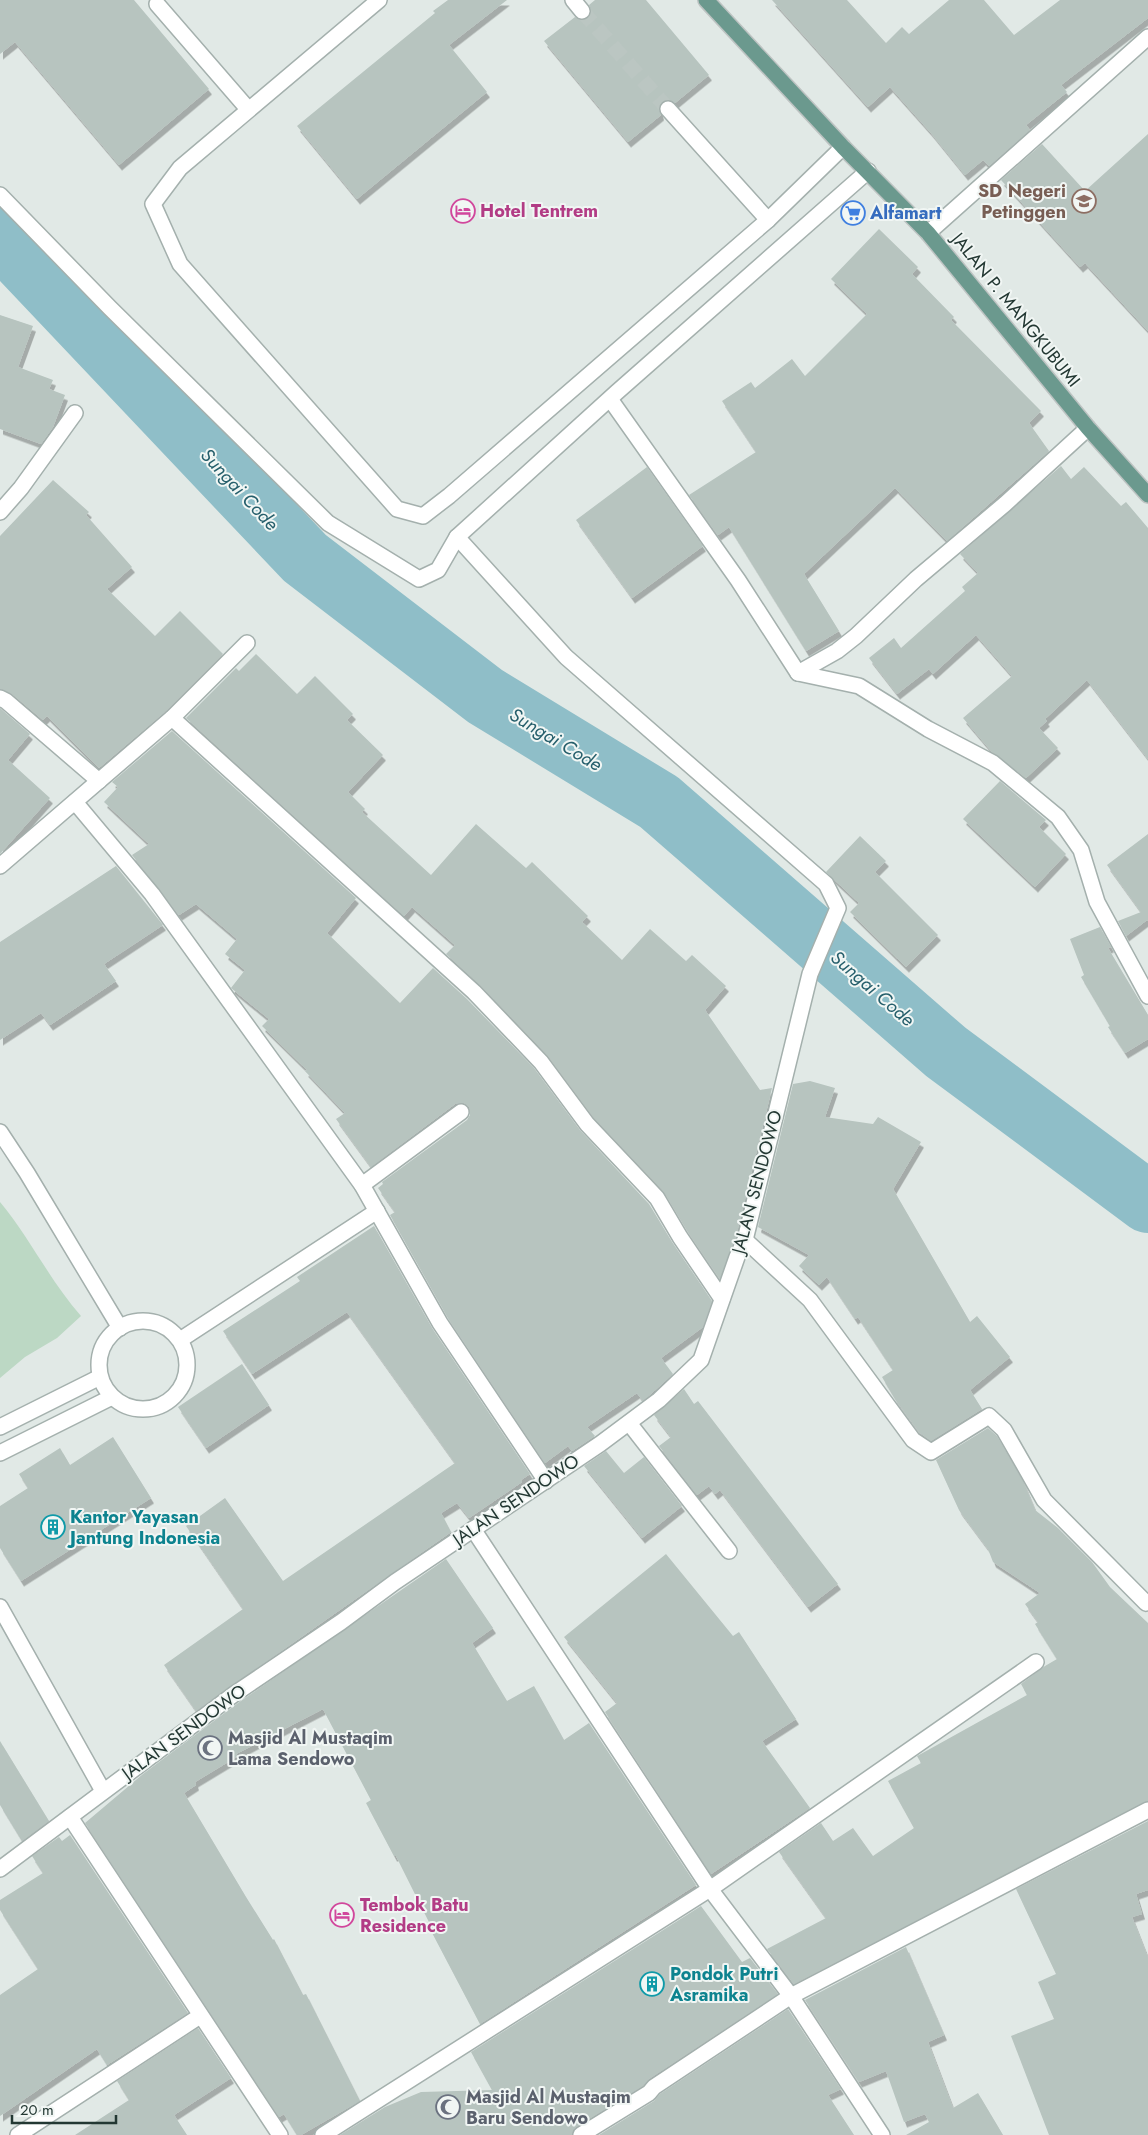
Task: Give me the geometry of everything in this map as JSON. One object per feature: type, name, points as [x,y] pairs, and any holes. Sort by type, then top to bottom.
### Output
[{"type":"main road","name":"JALAN P. MANGKUBUMI","points":[[706,0],[843,147],[928,233],[1088,428],[1148,495]]},
{"type":"street","points":[[378,0],[180,168],[153,204],[180,264],[397,509],[423,516],[768,220],[843,147]]},
{"type":"street","points":[[157,4],[248,109]]},
{"type":"street","points":[[928,233],[1148,37]]},
{"type":"street","points":[[668,109],[768,220]]},
{"type":"street","points":[[0,195],[110,308],[328,523],[419,579],[438,570],[457,537],[868,171]]},
{"type":"street","points":[[610,399],[738,580],[798,673],[859,686],[928,729],[993,763],[1058,817],[1081,850],[1097,902],[1148,996]]},
{"type":"street","points":[[0,512],[21,488],[75,413]]},
{"type":"street","points":[[798,673],[837,651],[856,636],[916,579],[1006,504],[1088,428]]},
{"type":"street","name":"JALAN SENDOWO","points":[[0,1869],[233,1695],[473,1529],[546,1481],[659,1400],[701,1360],[745,1240],[810,974],[838,908],[826,884],[566,657],[457,537]]},
{"type":"street","points":[[0,866],[172,718],[247,643]]},
{"type":"street","points":[[0,698],[6,701],[99,781]]},
{"type":"street","points":[[172,718],[370,900],[474,992],[541,1062],[587,1124],[657,1198],[722,1299]]},
{"type":"street","points":[[75,802],[152,894],[362,1185],[440,1322],[546,1481]]},
{"type":"street","points":[[362,1185],[461,1112]]},
{"type":"street","points":[[0,1132],[27,1172],[120,1328]]},
{"type":"street","points":[[180,1340],[377,1211]]},
{"type":"street","points":[[745,1240],[810,1300],[913,1440],[931,1452],[989,1416],[1004,1430],[1044,1500],[1146,1603],[1148,1602]]},
{"type":"street","points":[[146,1321],[160,1324],[171,1330],[180,1340],[187,1355],[188,1372],[182,1387],[171,1399],[157,1407],[141,1410],[125,1406],[112,1397],[100,1377],[99,1363],[102,1349],[109,1337],[120,1328],[132,1322],[146,1321]]},
{"type":"street","points":[[0,1427],[100,1377]]},
{"type":"street","points":[[0,1453],[112,1397]]},
{"type":"street","points":[[629,1423],[729,1551]]},
{"type":"street","points":[[473,1529],[710,1889],[791,1996],[882,2135]]},
{"type":"street","points":[[0,1607],[103,1791]]},
{"type":"street","points":[[323,2135],[710,1889],[1036,1662]]},
{"type":"street","points":[[581,2135],[649,2094],[654,2087],[791,1996],[1148,1810]]},
{"type":"street","points":[[70,1817],[280,2135]]},
{"type":"street","points":[[18,2135],[200,2016]]},
{"type":"green space","points":[[0,1202],[59,1288],[81,1316],[57,1338],[25,1357],[0,1378]]},
{"type":"building","points":[[0,0],[134,0],[209,89],[119,165],[15,42],[0,54]]},
{"type":"building","points":[[448,0],[507,0],[449,45],[487,92],[357,199],[297,126],[435,13],[433,11]]},
{"type":"building","points":[[595,0],[646,0],[709,75],[675,103],[670,100],[662,102],[659,107],[661,115],[628,142],[544,41],[575,17],[583,20],[588,18],[591,10],[589,5]]},
{"type":"building","points":[[772,0],[847,0],[886,43],[902,27],[909,34],[949,0],[984,0],[1014,35],[1060,0],[1148,0],[1148,18],[1061,85],[1067,92],[1026,125],[1030,130],[989,166],[983,160],[965,175],[890,87],[868,107]]},
{"type":"building","name":"SD Negeri Petinggen","points":[[1148,134],[1148,331],[1085,263],[1080,267],[1001,180],[1042,144],[1085,191]]},
{"type":"building","points":[[879,229],[918,267],[912,274],[954,317],[951,320],[1041,411],[1029,423],[1049,451],[947,541],[895,488],[804,574],[839,631],[806,651],[729,527],[718,535],[689,495],[756,452],[722,401],[751,382],[755,388],[792,359],[805,376],[867,314],[831,279]]},
{"type":"building","points":[[0,315],[33,326],[18,367],[53,380],[49,389],[65,395],[53,427],[41,444],[0,429]]},
{"type":"building","points":[[1061,466],[1071,479],[1084,467],[1121,506],[1126,502],[1148,528],[1148,759],[1087,680],[1045,719],[1047,721],[1039,728],[1058,748],[1026,778],[992,752],[963,718],[1012,676],[976,635],[933,674],[929,669],[897,694],[869,658],[894,638],[901,648],[965,591],[962,587],[978,573],[960,554]]},
{"type":"building","points":[[647,467],[703,546],[632,598],[576,520]]},
{"type":"building","points":[[53,480],[89,512],[86,515],[132,567],[107,589],[155,636],[180,611],[223,654],[166,711],[99,768],[47,716],[43,720],[12,694],[0,689],[0,536]]},
{"type":"building","points":[[256,654],[297,694],[315,676],[353,714],[347,720],[383,755],[348,792],[365,809],[362,812],[431,875],[476,824],[526,868],[532,862],[588,916],[582,922],[622,960],[650,929],[686,961],[692,955],[726,986],[705,1010],[760,1090],[772,1088],[736,1237],[720,1279],[664,1192],[594,1118],[548,1056],[481,986],[446,954],[455,945],[412,907],[404,916],[186,718],[236,668],[239,671]]},
{"type":"building","points":[[0,708],[30,734],[8,760],[50,798],[0,854]]},
{"type":"building","points":[[172,731],[356,898],[327,933],[400,1003],[433,968],[467,999],[534,1068],[580,1130],[649,1204],[712,1301],[703,1327],[661,1358],[673,1374],[643,1401],[637,1393],[587,1427],[595,1436],[572,1451],[568,1446],[545,1463],[448,1318],[390,1215],[395,1212],[378,1188],[383,1184],[382,1182],[467,1120],[470,1115],[469,1107],[464,1103],[455,1104],[371,1167],[336,1119],[345,1113],[305,1071],[307,1070],[262,1026],[269,1019],[231,988],[245,970],[225,954],[237,939],[196,904],[179,915],[132,855],[149,844],[104,802],[118,787],[112,782]]},
{"type":"building","points":[[1000,781],[1046,820],[1039,827],[1066,854],[1035,887],[963,819]]},
{"type":"building","points":[[1148,834],[1148,921],[1126,936],[1118,921],[1141,912],[1107,865]]},
{"type":"building","points":[[860,836],[886,861],[875,872],[938,935],[906,967],[850,912],[859,903],[826,872]]},
{"type":"building","points":[[116,866],[163,925],[104,964],[116,981],[50,1025],[41,1013],[0,1040],[0,942]]},
{"type":"building","points":[[1100,927],[1111,947],[1108,948],[1148,1015],[1148,1039],[1125,1053],[1108,1027],[1110,1026],[1081,977],[1084,975],[1070,939]]},
{"type":"building","points":[[810,1081],[835,1088],[825,1117],[873,1124],[878,1117],[921,1142],[893,1189],[970,1322],[977,1316],[1010,1357],[970,1390],[982,1409],[931,1441],[920,1433],[895,1399],[882,1377],[893,1370],[858,1317],[855,1319],[827,1277],[819,1285],[799,1266],[809,1255],[758,1227],[793,1084]]},
{"type":"building","points":[[374,1226],[432,1328],[530,1474],[521,1480],[522,1482],[469,1518],[457,1503],[441,1513],[451,1532],[196,1711],[164,1665],[243,1609],[186,1526],[225,1498],[283,1581],[455,1463],[347,1312],[252,1374],[223,1331],[300,1281],[297,1277]]},
{"type":"building","points":[[242,1364],[269,1405],[206,1448],[178,1407]]},
{"type":"building","points":[[684,1389],[694,1404],[698,1401],[838,1584],[808,1607],[720,1490],[715,1494],[709,1486],[697,1495],[659,1446],[671,1437],[654,1415]]},
{"type":"building","points":[[988,1428],[997,1436],[1023,1481],[1035,1510],[1058,1528],[1092,1562],[1110,1587],[1148,1623],[1148,1801],[794,1984],[767,1949],[826,1918],[779,1852],[821,1823],[833,1841],[853,1828],[873,1856],[914,1828],[888,1781],[921,1763],[917,1756],[1027,1695],[1021,1684],[1057,1659],[1035,1624],[1038,1622],[1025,1604],[1040,1593],[993,1562],[988,1549],[959,1510],[936,1460]]},
{"type":"building","name":"Kantor Yayasan Jantung Indonesia","points":[[113,1437],[151,1498],[21,1581],[0,1548],[0,1506],[28,1488],[19,1474],[60,1448],[70,1465]]},
{"type":"building","points":[[606,1451],[624,1473],[644,1457],[682,1506],[642,1538],[584,1466]]},
{"type":"building","points":[[666,1554],[733,1636],[739,1632],[796,1719],[762,1741],[810,1808],[711,1874],[605,1712],[617,1703],[564,1637]]},
{"type":"building","points":[[446,1559],[493,1628],[472,1643],[507,1701],[534,1686],[564,1740],[589,1723],[696,1885],[480,2024],[427,1923],[429,1922],[396,1856],[394,1856],[366,1803],[371,1800],[323,1709],[236,1754],[238,1756],[195,1782],[196,1785],[184,1793],[246,1897],[274,1939],[303,1995],[306,1994],[360,2101],[301,2135],[297,2135],[284,2114],[279,2117],[85,1823],[143,1774],[238,1703]]},
{"type":"building","points":[[0,1741],[49,1821],[22,1841],[0,1805]]},
{"type":"building","points":[[1148,1821],[1148,1890],[1136,1894],[1142,1914],[1132,1917],[1148,1958],[1148,2135],[1049,2135],[1011,2036],[1054,2019],[1038,1982],[1056,1974],[1016,1889]]},
{"type":"building","points":[[70,1835],[188,2013],[107,2065],[97,2049],[0,2116],[0,1995],[38,1969],[0,1910],[0,1900],[43,1873],[32,1856],[59,1837],[62,1841]]},
{"type":"building","points":[[701,1906],[742,1962],[750,1958],[778,1994],[649,2079],[643,2086],[576,2127],[572,2135],[340,2135],[385,2107],[421,2092],[492,2090],[471,2052]]},
{"type":"building","points":[[906,1947],[944,2035],[928,2042],[953,2108],[978,2093],[1003,2135],[906,2135],[929,2122],[925,2114],[904,2122],[886,2071],[859,2082],[805,2000]]},
{"type":"building","points":[[788,2009],[841,2089],[828,2095],[854,2135],[599,2135],[654,2101],[660,2094]]},
{"type":"building","points":[[198,2028],[231,2078],[174,2115],[187,2135],[75,2135],[129,2100],[117,2081]]},
{"type":"waterway","name":"Sungai Code","points":[[0,236],[305,558],[485,696],[659,802],[946,1052],[1148,1202]]},
{"type":"tunnel","points":[[582,11],[668,109]]},
{"type":"place","name":"SD Negeri Petinggen","points":[[1084,201]]},
{"type":"place","name":"Hotel Tentrem","points":[[463,211]]},
{"type":"place","name":"Alfamart","points":[[853,213]]},
{"type":"place","name":"Kantor Yayasan Jantung Indonesia","points":[[53,1527]]},
{"type":"place","name":"Masjid Al Mustaqim Lama Sendowo","points":[[210,1748]]},
{"type":"place","name":"Tembok Batu Residence","points":[[342,1915]]},
{"type":"place","name":"Pondok Putri Asramika","points":[[652,1984]]},
{"type":"place","name":"Masjid Al Mustaqim Baru Sendowo","points":[[448,2107]]}]
